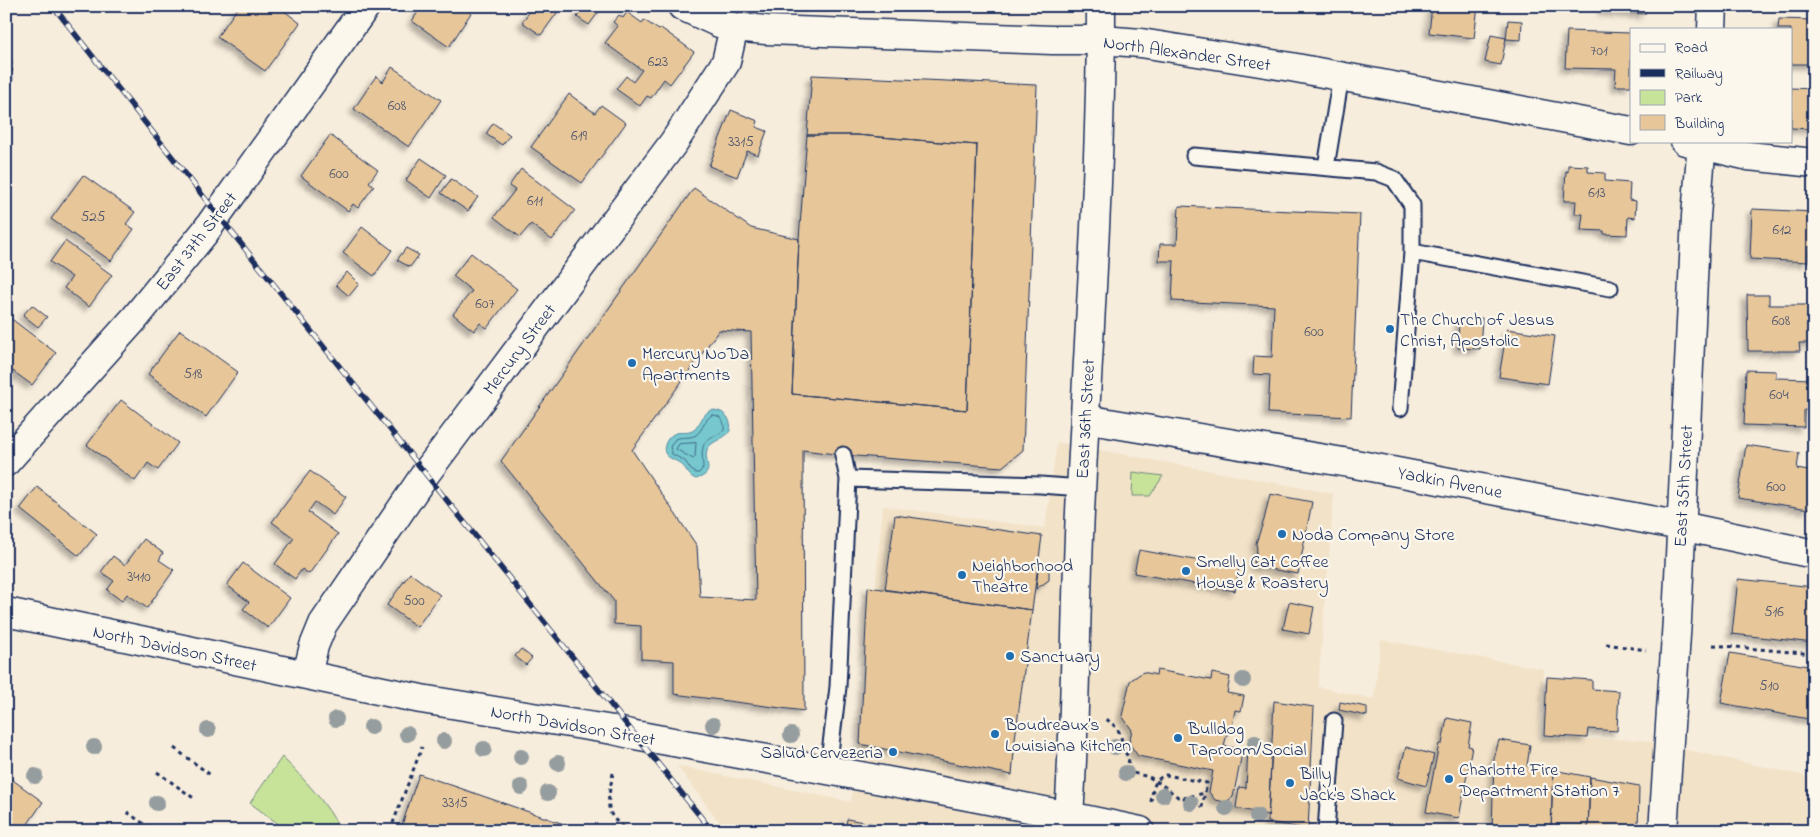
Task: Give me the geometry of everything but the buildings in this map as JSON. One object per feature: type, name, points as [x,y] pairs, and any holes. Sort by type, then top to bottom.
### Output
[{"type":"street","name":"East 37th Street","points":[[6,462],[135,318],[205,232],[366,6]]},
{"type":"street","name":"North Alexander Street","points":[[682,6],[719,23],[734,27],[766,30],[1101,40],[1141,43],[1341,76],[1630,131]]},
{"type":"street","name":"East 36th Street","points":[[1069,823],[1085,419],[1096,227],[1101,6]]},
{"type":"street","points":[[1712,28],[1713,6]]},
{"type":"street","name":"Mercury Street","points":[[307,674],[314,646],[323,624],[426,473],[677,138],[726,62],[734,27]]},
{"type":"street","points":[[1696,142],[1748,156],[1814,163]]},
{"type":"street","name":"East 35th Street","points":[[1663,831],[1677,620],[1696,216],[1696,142]]},
{"type":"street","name":"Yadkin Avenue","points":[[1085,419],[1355,464],[1681,526],[1814,554]]},
{"type":"street","name":"North Davidson Street","points":[[6,612],[421,698],[828,769],[1069,823],[1140,831]]},
{"type":"lane","points":[[1326,167],[1341,76]]},
{"type":"lane","points":[[1194,156],[1376,172],[1394,179],[1412,205],[1412,252],[1400,408]]},
{"type":"lane","points":[[1412,252],[1610,288]]},
{"type":"lane","points":[[828,769],[838,687],[848,479],[842,455]]},
{"type":"lane","points":[[848,479],[1082,488]]},
{"type":"lane","points":[[1326,831],[1334,721]]},
{"type":"path","points":[[6,54],[11,62],[12,82]]},
{"type":"path","points":[[1606,644],[1646,650]]},
{"type":"path","points":[[1713,645],[1814,654]]},
{"type":"path","points":[[1106,719],[1114,724],[1120,732],[1124,752],[1128,758],[1128,766],[1133,773],[1149,777],[1172,794],[1183,798],[1204,793]]},
{"type":"path","points":[[390,831],[422,747]]},
{"type":"path","points":[[174,748],[212,776]]},
{"type":"path","points":[[157,772],[195,799]]},
{"type":"path","points":[[613,773],[608,805],[615,821],[632,831]]},
{"type":"path","points":[[1151,802],[1156,781],[1166,775],[1207,783],[1201,811]]},
{"type":"path","points":[[127,812],[154,831]]},
{"type":"shaded area","points":[[1057,442],[1334,494],[1318,687],[1374,699],[1381,640],[1544,669],[1538,738],[1642,740],[1814,778],[1814,831],[726,831],[677,766],[851,802],[860,744],[883,506],[1045,528]]},
{"type":"green space","points":[[1133,472],[1163,476],[1150,496],[1132,496]]},
{"type":"green space","points":[[282,757],[322,801],[341,831],[288,831],[250,803]]},
{"type":"water","points":[[711,410],[721,412],[728,418],[730,430],[728,434],[714,442],[707,450],[708,470],[702,477],[696,479],[680,463],[667,456],[664,450],[665,445],[674,434],[694,430],[705,414]]},
{"type":"railway","points":[[53,6],[218,215],[712,831]]},
{"type":"place","name":"The Church of Jesus Christ, Apostolic","points":[[1390,329]]},
{"type":"place","name":"Mercury NoDa Apartments","points":[[632,363]]},
{"type":"place","name":"Noda Company Store","points":[[1282,534]]},
{"type":"place","name":"Smelly Cat Coffee House & Roastery","points":[[1186,571]]},
{"type":"place","name":"Neighborhood Theatre","points":[[962,575]]},
{"type":"place","name":"Sanctuary","points":[[1010,656]]},
{"type":"place","name":"Boudreaux’s Louisiana Kitchen","points":[[995,734]]},
{"type":"place","name":"Bulldog Taproom/Social","points":[[1178,738]]},
{"type":"place","name":"Salud Cervezeria","points":[[893,752]]},
{"type":"place","name":"Charlotte Fire Department Station 7","points":[[1449,779]]},
{"type":"place","name":"Billy Jack's Shack","points":[[1290,783]]}]
